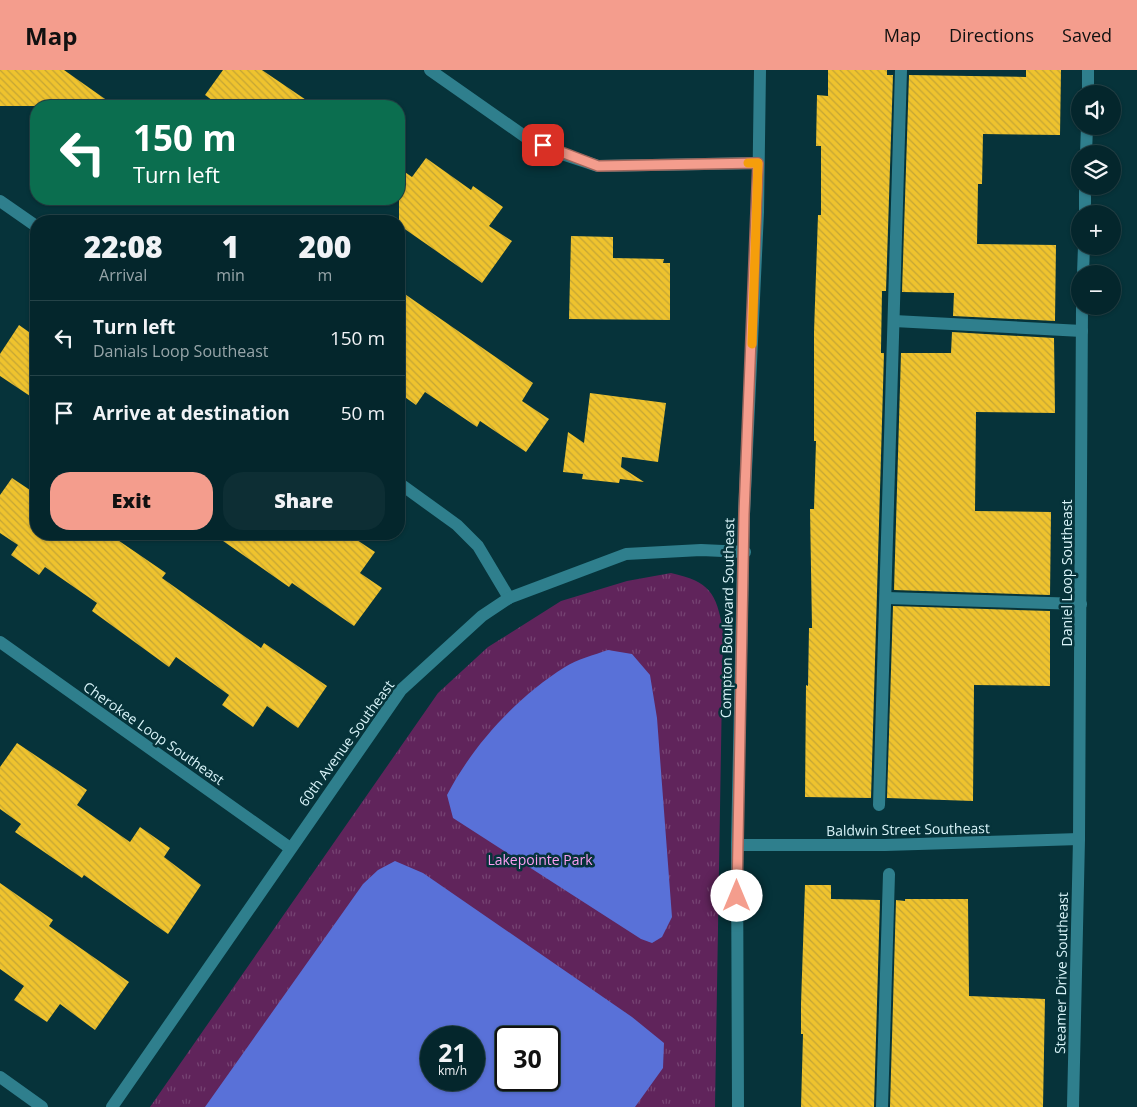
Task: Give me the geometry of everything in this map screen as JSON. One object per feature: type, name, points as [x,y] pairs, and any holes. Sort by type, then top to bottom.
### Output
[{"type":"street","points":[[430,70],[527,138],[559,153],[598,166],[758,163]]},
{"type":"street","name":"Compton Boulevard Southeast","points":[[738,1107],[737,845],[745,552],[744,514],[760,70]]},
{"type":"street","points":[[879,805],[901,70]]},
{"type":"street","points":[[1088,70],[1088,85]]},
{"type":"street","points":[[0,201],[30,222]]},
{"type":"street","name":"Daniel Loop Southeast","points":[[1079,839],[1082,315]]},
{"type":"street","points":[[894,321],[1082,330]]},
{"type":"street","points":[[405,487],[457,525],[478,546],[509,598]]},
{"type":"street","name":"60th Avenue Southeast","points":[[112,1107],[401,690],[482,616],[509,598],[626,554],[701,550],[745,552]]},
{"type":"street","points":[[886,598],[1081,604]]},
{"type":"street","name":"Cherokee Loop Southeast","points":[[0,642],[290,848]]},
{"type":"street","name":"Baldwin Street Southeast","points":[[737,845],[885,845],[1079,839]]},
{"type":"street","name":"Steamer Drive Southeast","points":[[1073,1107],[1079,839]]},
{"type":"street","points":[[882,1107],[889,874]]},
{"type":"street","points":[[0,1077],[42,1107]]},
{"type":"green space","name":"Lakepointe Park","points":[[671,573],[695,580],[703,585],[714,598],[717,606],[723,630],[715,1107],[150,1107],[438,693],[488,647],[561,601],[627,581]]},
{"type":"water","points":[[608,650],[632,654],[650,675],[657,718],[672,917],[662,937],[652,943],[641,939],[453,818],[447,795],[483,740],[513,708],[547,679],[565,667],[580,659]]},
{"type":"water","points":[[395,861],[423,873],[632,1017],[664,1043],[663,1068],[635,1107],[205,1107],[363,884],[378,870]]},
{"type":"building","points":[[0,70],[64,70],[106,100],[30,100],[30,106],[0,106]]},
{"type":"building","points":[[223,70],[262,70],[306,100],[212,100],[205,95]]},
{"type":"building","points":[[828,70],[887,70],[887,75],[893,75],[886,291],[882,291],[881,353],[884,353],[871,798],[805,797],[806,685],[808,686],[809,628],[812,628],[810,509],[814,509],[816,441],[814,441],[814,332],[818,215],[821,215],[821,146],[816,146],[817,95],[828,96]]},
{"type":"building","points":[[1026,70],[1061,70],[1060,135],[983,134],[982,184],[978,184],[977,244],[1056,245],[1055,321],[953,316],[954,293],[902,292],[909,75],[1026,77]]},
{"type":"building","points":[[426,158],[471,190],[473,186],[503,207],[489,226],[512,241],[482,283],[405,229],[405,215],[399,215],[399,205],[405,205],[405,172],[412,177]]},
{"type":"building","points":[[571,236],[613,237],[613,258],[664,259],[663,263],[670,263],[670,320],[569,319]]},
{"type":"building","points":[[405,294],[533,383],[522,401],[549,419],[526,452],[480,421],[477,427],[425,392],[416,405],[405,397]]},
{"type":"building","points":[[19,325],[30,333],[30,396],[0,376],[0,354]]},
{"type":"building","points":[[952,332],[1054,338],[1055,413],[976,412],[975,511],[1051,512],[1050,595],[894,590],[901,353],[951,353]]},
{"type":"building","points":[[590,393],[666,403],[658,462],[622,457],[621,467],[644,482],[620,479],[619,483],[582,479],[583,474],[563,472],[568,432],[584,443]]},
{"type":"building","points":[[12,478],[30,490],[30,540],[118,540],[166,573],[162,578],[261,648],[264,643],[327,686],[298,728],[267,706],[253,727],[222,705],[229,695],[176,657],[169,667],[92,611],[97,603],[45,567],[39,575],[11,555],[18,545],[0,533],[0,495]]},
{"type":"building","points":[[222,540],[357,540],[375,552],[360,573],[382,588],[354,626],[292,583],[289,587]]},
{"type":"building","points":[[893,606],[1050,611],[1050,686],[974,685],[973,801],[887,798]]},
{"type":"building","points":[[17,743],[87,790],[77,805],[130,842],[140,827],[170,848],[164,857],[201,885],[168,934],[84,875],[82,878],[15,832],[21,824],[0,809],[0,767]]},
{"type":"building","points":[[0,883],[53,920],[49,926],[129,982],[95,1030],[60,1004],[47,1022],[14,1000],[24,986],[0,969]]},
{"type":"building","points":[[805,885],[831,885],[831,899],[880,900],[874,1107],[801,1107],[803,1034],[801,1034],[801,1004]]},
{"type":"building","points":[[905,899],[968,899],[969,996],[1045,999],[1043,1107],[890,1107],[896,900],[905,901]]},
{"type":"slow traffic","points":[[748,163],[758,163],[758,212],[752,344]]},
{"type":"route","points":[[543,145],[559,153],[598,166],[758,163],[758,212],[744,514],[745,552],[737,896]]}]
